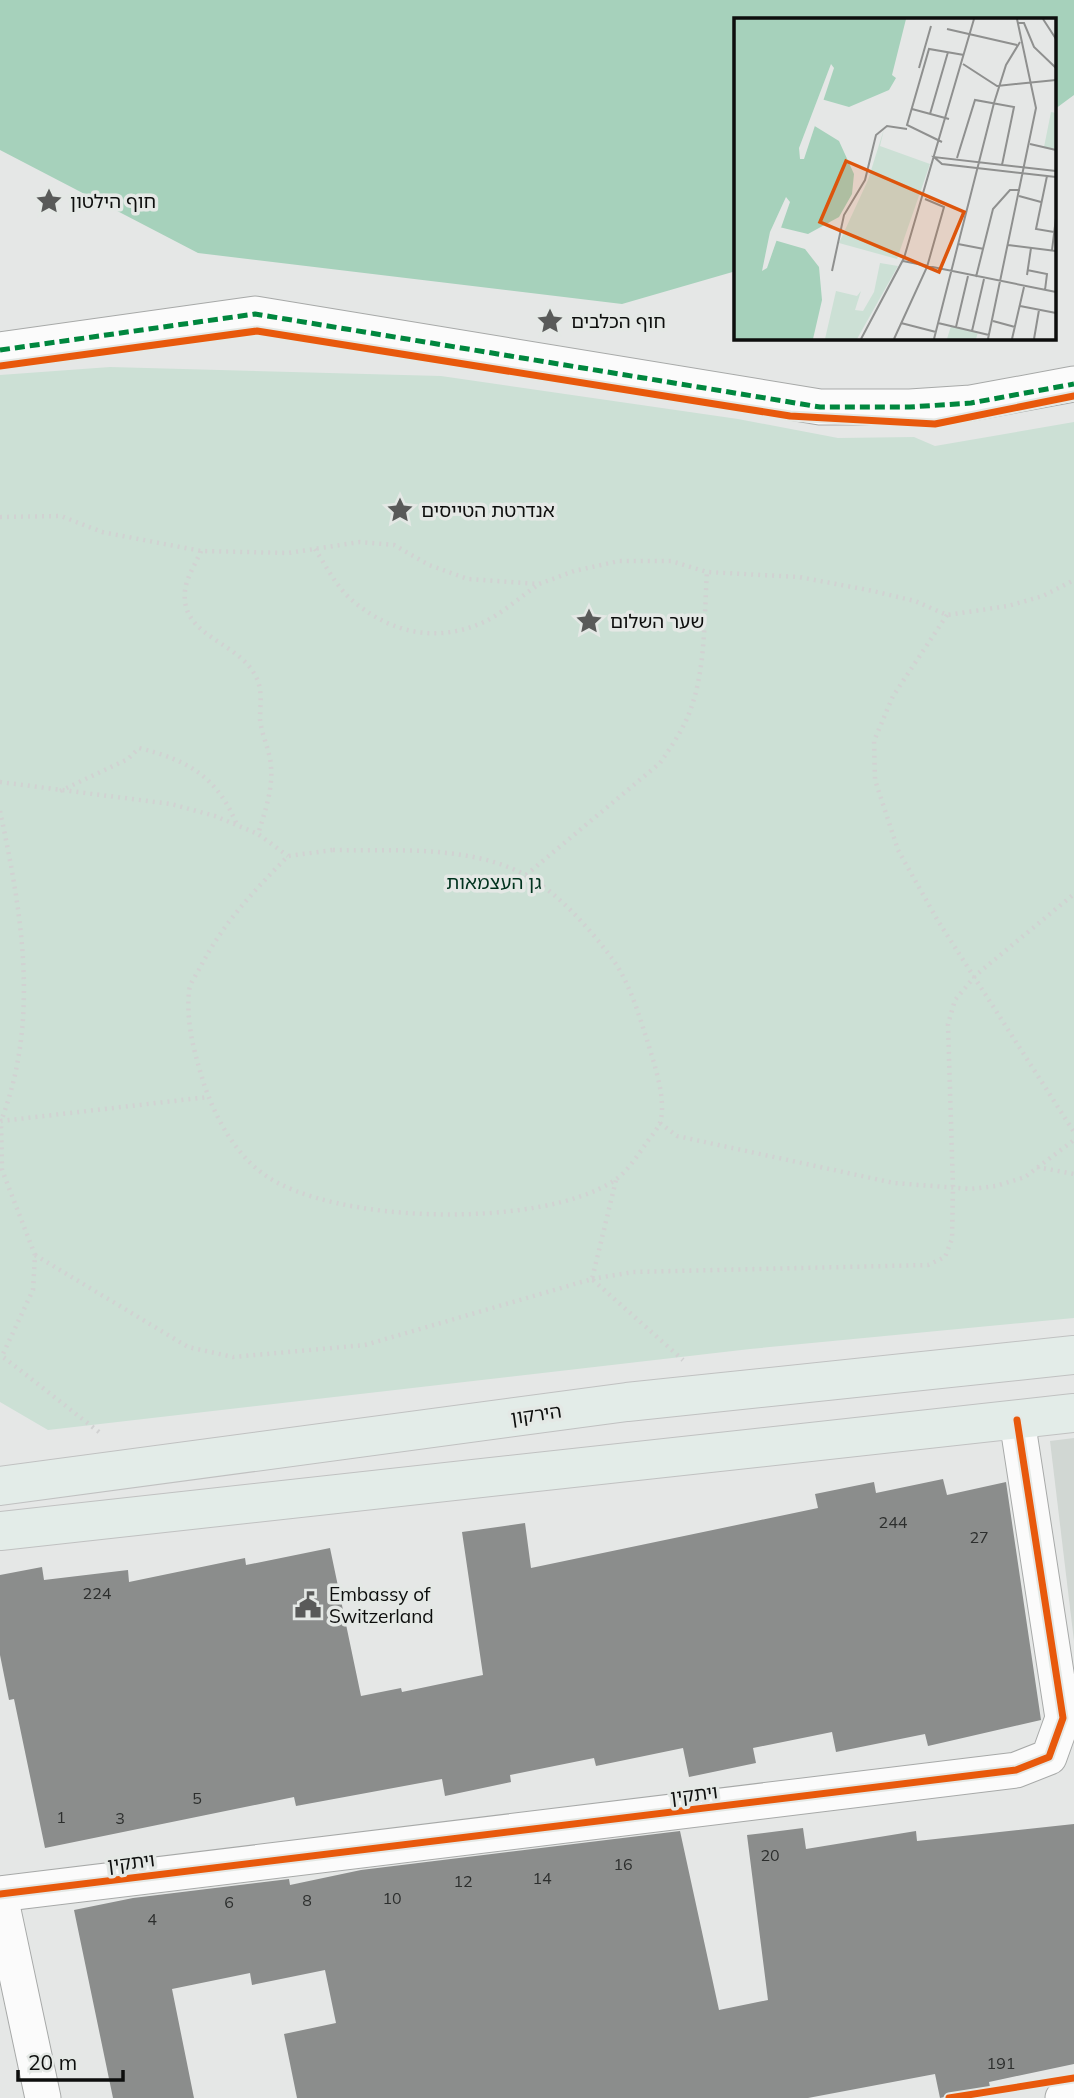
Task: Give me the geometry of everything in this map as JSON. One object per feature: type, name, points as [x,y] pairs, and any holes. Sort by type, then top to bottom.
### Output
[{"type":"main road","name":"הירקון","points":[[0,1486],[627,1402],[1074,1356]]},
{"type":"main road","points":[[0,1531],[1074,1413]]},
{"type":"street","points":[[0,350],[255,314],[820,407],[910,407],[971,403],[1074,384]]},
{"type":"street","name":"ויתקין","points":[[0,1895],[1016,1770],[1049,1757],[1063,1718],[1017,1420]]},
{"type":"street","points":[[0,1895],[43,2098]]},
{"type":"street","points":[[1063,2098],[1074,2096]]},
{"type":"path","points":[[0,517],[61,516],[102,532],[201,551],[288,553],[360,542],[394,545],[429,565],[468,579],[539,584]]},
{"type":"path","points":[[315,549],[351,600],[405,632],[437,634],[463,631],[488,620],[539,584],[574,571],[619,561],[671,561],[708,572],[799,577],[915,601],[947,615],[1008,606],[1042,596],[1074,580]]},
{"type":"path","points":[[201,551],[185,588],[185,607],[195,626],[237,654],[256,676],[262,701],[260,721],[271,767],[268,802],[258,834]]},
{"type":"path","points":[[526,875],[660,763],[675,740],[690,712],[698,678],[708,572]]},
{"type":"path","points":[[947,615],[892,696],[874,741],[875,780],[898,850],[939,920],[1074,1132]]},
{"type":"path","points":[[59,791],[128,759],[139,748],[178,758],[213,785],[228,804],[237,825]]},
{"type":"path","points":[[0,782],[172,804],[258,834],[288,856]]},
{"type":"path","points":[[0,811],[19,900],[26,988],[15,1081],[1,1121],[2,1170],[35,1255],[33,1290],[1,1358],[99,1432]]},
{"type":"path","points":[[333,850],[456,855],[506,866],[526,875],[588,927],[620,969],[639,1015],[659,1081],[660,1124],[616,1180],[567,1201],[505,1214],[420,1214],[356,1206],[298,1192],[264,1175],[237,1152],[208,1097],[189,1034],[190,988],[217,934],[288,856],[333,850]]},
{"type":"path","points":[[35,1255],[188,1347],[233,1357],[365,1345],[592,1279],[633,1272],[929,1265],[945,1256],[952,1239],[948,1024],[955,1000],[976,975],[1074,894]]},
{"type":"path","points":[[1,1121],[208,1097]]},
{"type":"path","points":[[660,1124],[677,1136],[894,1183],[953,1188],[996,1186],[1025,1177],[1074,1140]]},
{"type":"path","points":[[1036,1167],[1074,1174]]},
{"type":"path","points":[[592,1279],[616,1180]]},
{"type":"path","points":[[592,1279],[689,1365]]},
{"type":"shaded area","points":[[0,0],[1074,0],[1074,95],[1056,108],[1056,18],[734,18],[734,272],[622,304],[198,253],[0,150]]},
{"type":"shaded area","points":[[1074,1438],[1074,1641],[1050,1441]]},
{"type":"green space","name":"גן העצמאות","points":[[110,367],[441,376],[738,419],[838,438],[914,437],[935,446],[1074,422],[1074,1318],[750,1349],[48,1430],[0,1402],[0,375]]},
{"type":"building","points":[[943,1479],[947,1495],[1006,1482],[1041,1720],[928,1746],[925,1734],[836,1752],[832,1732],[753,1748],[756,1763],[689,1777],[683,1748],[596,1766],[594,1758],[510,1775],[511,1782],[445,1796],[442,1779],[296,1806],[294,1797],[45,1848],[14,1699],[9,1700],[0,1655],[0,1575],[42,1567],[44,1580],[128,1570],[129,1582],[245,1558],[246,1565],[330,1548],[361,1696],[401,1688],[402,1692],[483,1675],[462,1532],[525,1523],[531,1568],[818,1508],[815,1494],[874,1482],[876,1493]]},
{"type":"building","points":[[1074,1824],[1074,2064],[989,2082],[990,2087],[940,2098],[935,2074],[808,2098],[297,2098],[284,2034],[336,2023],[325,1970],[252,1985],[250,1973],[172,1989],[194,2098],[113,2098],[74,1910],[133,1898],[289,1879],[290,1885],[361,1870],[680,1831],[719,2010],[768,2000],[747,1835],[803,1828],[806,1849],[916,1831],[917,1841]]},
{"type":"marked path","points":[[0,350],[255,314],[820,407],[910,407],[971,403],[1074,384]]},
{"type":"cycle path","points":[[0,366],[257,331],[790,416],[935,424],[1074,396]]},
{"type":"cycle path","points":[[0,1894],[1016,1770],[1049,1757],[1063,1718],[1017,1420]]},
{"type":"cycle path","points":[[949,2098],[1074,2078]]},
{"type":"place","name":"חוף הילטון","points":[[49,201]]},
{"type":"place","name":"חוף הכלבים","points":[[550,321]]},
{"type":"place","name":"אנדרטת הטייסים","points":[[400,510]]},
{"type":"place","name":"שער השלום","points":[[589,621]]},
{"type":"place","name":"Embassy of Switzerland","points":[[308,1605]]}]
